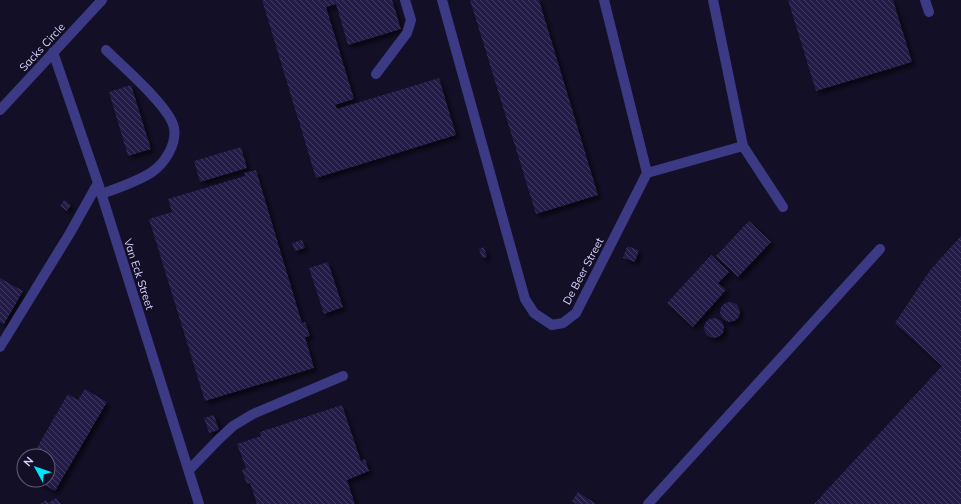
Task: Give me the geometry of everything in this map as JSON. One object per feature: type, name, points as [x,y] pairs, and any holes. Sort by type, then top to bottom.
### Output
[{"type":"lane","name":"Sacks Circle","points":[[0,110],[102,0]]},
{"type":"lane","points":[[376,74],[407,33],[410,20],[405,0]]},
{"type":"lane","name":"De Beer Street","points":[[442,0],[526,299],[534,313],[552,324],[563,323],[576,313],[647,173]]},
{"type":"lane","points":[[604,0],[647,173],[743,146]]},
{"type":"lane","points":[[713,0],[743,146],[783,206]]},
{"type":"lane","points":[[925,0],[929,12]]},
{"type":"lane","points":[[102,194],[152,172],[167,156],[174,142],[174,127],[168,114],[106,50]]},
{"type":"lane","name":"Van Eck Street","points":[[53,52],[102,194],[199,504]]},
{"type":"lane","points":[[0,347],[98,183]]},
{"type":"lane","points":[[648,504],[880,250]]},
{"type":"lane","points":[[189,470],[233,426],[253,414],[343,376]]},
{"type":"building","points":[[262,0],[392,0],[401,29],[348,45],[336,4],[326,7],[354,99],[335,105],[337,109],[439,78],[456,135],[316,178]]},
{"type":"building","points":[[470,0],[539,0],[598,195],[536,214]]},
{"type":"building","points":[[788,0],[893,0],[912,62],[816,91]]},
{"type":"building","points":[[131,85],[151,149],[128,156],[109,92]]},
{"type":"building","points":[[241,147],[247,168],[200,182],[194,161]]},
{"type":"building","points":[[256,170],[302,323],[305,322],[310,336],[305,337],[314,368],[205,401],[149,219],[172,212],[168,199],[245,176],[244,173]]},
{"type":"building","points":[[64,200],[71,205],[67,211],[60,206]]},
{"type":"building","points":[[749,221],[771,242],[738,277],[716,256]]},
{"type":"building","points":[[961,236],[961,504],[814,504],[942,366],[895,323],[931,269]]},
{"type":"building","points":[[302,240],[305,248],[295,251],[292,243]]},
{"type":"building","points":[[627,246],[639,250],[635,262],[623,258]]},
{"type":"building","points":[[484,247],[487,257],[482,258],[479,249]]},
{"type":"building","points":[[711,255],[729,272],[718,283],[726,290],[693,327],[667,303]]},
{"type":"building","points":[[328,262],[343,307],[324,314],[309,268]]},
{"type":"building","points":[[0,278],[23,291],[4,324],[0,322]]},
{"type":"building","points":[[730,302],[737,305],[740,312],[737,319],[730,322],[723,319],[720,312],[723,305]]},
{"type":"building","points":[[714,318],[721,321],[724,328],[721,335],[714,338],[707,335],[704,328],[707,321]]},
{"type":"building","points":[[85,389],[107,402],[55,491],[50,488],[56,488],[56,448],[37,448],[68,394],[78,400]]},
{"type":"building","points":[[342,405],[361,461],[365,459],[369,471],[347,480],[355,504],[257,504],[250,483],[247,484],[242,470],[246,468],[237,444],[261,436],[260,432]]},
{"type":"building","points":[[214,415],[219,430],[209,433],[204,418]]},
{"type":"building","points":[[578,492],[596,504],[576,504],[572,501]]},
{"type":"building","points":[[56,498],[61,504],[40,504],[46,500],[48,503]]}]
